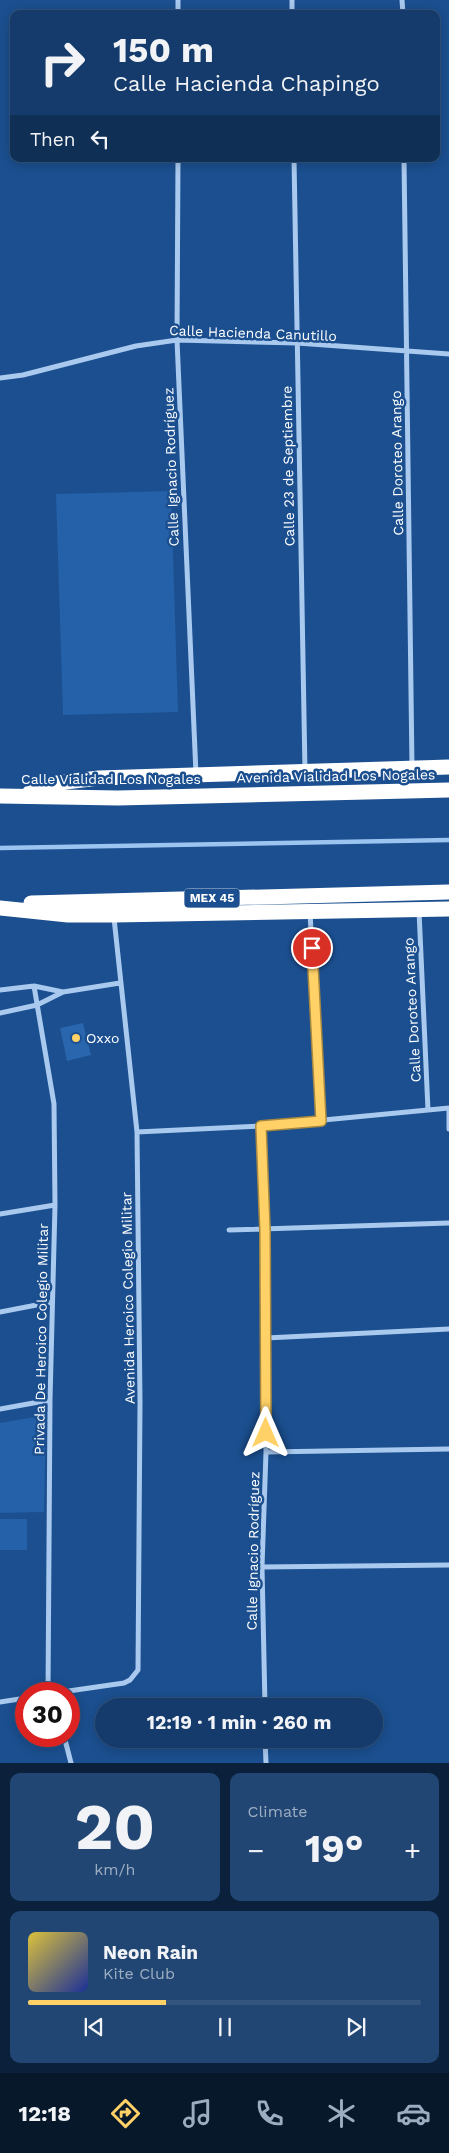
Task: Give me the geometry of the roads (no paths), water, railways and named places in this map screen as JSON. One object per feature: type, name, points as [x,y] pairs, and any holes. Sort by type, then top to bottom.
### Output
[{"type":"highway","points":[[19,795],[57,783],[79,780],[196,774],[305,773],[449,767]]},
{"type":"highway","name":"Avenida Vialidad Los Nogales","points":[[223,794],[449,790]]},
{"type":"highway","name":"Calle Vialidad Los Nogales","points":[[0,796],[118,798],[223,794]]},
{"type":"highway","name":"MEX 45","points":[[0,906],[449,892]]},
{"type":"highway","points":[[0,906],[68,914],[114,915],[419,908],[449,909]]},
{"type":"street","name":"Calle Ignacio Rodríguez","points":[[178,162],[177,340],[196,774]]},
{"type":"street","name":"Calle 23 de Septiembre","points":[[294,162],[305,773]]},
{"type":"street","name":"Calle Doroteo Arango","points":[[404,162],[412,768]]},
{"type":"street","name":"Calle Hacienda Canutillo","points":[[0,378],[22,376],[136,346],[177,340],[297,343],[449,354]]},
{"type":"street","name":"Calle Doroteo Arango","points":[[419,908],[428,1110]]},
{"type":"street","points":[[310,910],[321,1121]]},
{"type":"street","name":"Avenida Heroico Colegio Militar","points":[[80,1689],[124,1683],[130,1680],[138,1670],[140,1394],[137,1132],[114,915]]},
{"type":"street","points":[[0,1013],[37,1005],[63,992],[120,983]]},
{"type":"street","points":[[0,990],[34,986],[63,992]]},
{"type":"street","name":"Privada De Heroico Colegio Militar","points":[[34,986],[54,1104],[55,1205],[50,1400],[48,1682]]},
{"type":"street","points":[[137,1132],[261,1126],[449,1108],[449,1129]]},
{"type":"street","name":"Calle Ignacio Rodríguez","points":[[261,1126],[265,1230],[266,1338],[266,1452],[262,1567],[265,1698]]},
{"type":"street","points":[[0,1214],[55,1205]]},
{"type":"street","points":[[229,1230],[449,1223]]},
{"type":"street","points":[[0,1312],[52,1302]]},
{"type":"street","points":[[266,1338],[449,1329]]},
{"type":"street","points":[[0,1409],[50,1400]]},
{"type":"street","points":[[266,1452],[449,1449]]},
{"type":"street","points":[[262,1567],[449,1565]]},
{"type":"street","points":[[0,1702],[15,1700]]},
{"type":"street","points":[[67,1747],[71,1763]]},
{"type":"street","points":[[265,1748],[266,1763]]},
{"type":"waterway","points":[[0,848],[449,840]]},
{"type":"place","name":"Oxxo","points":[[76,1038]]}]
